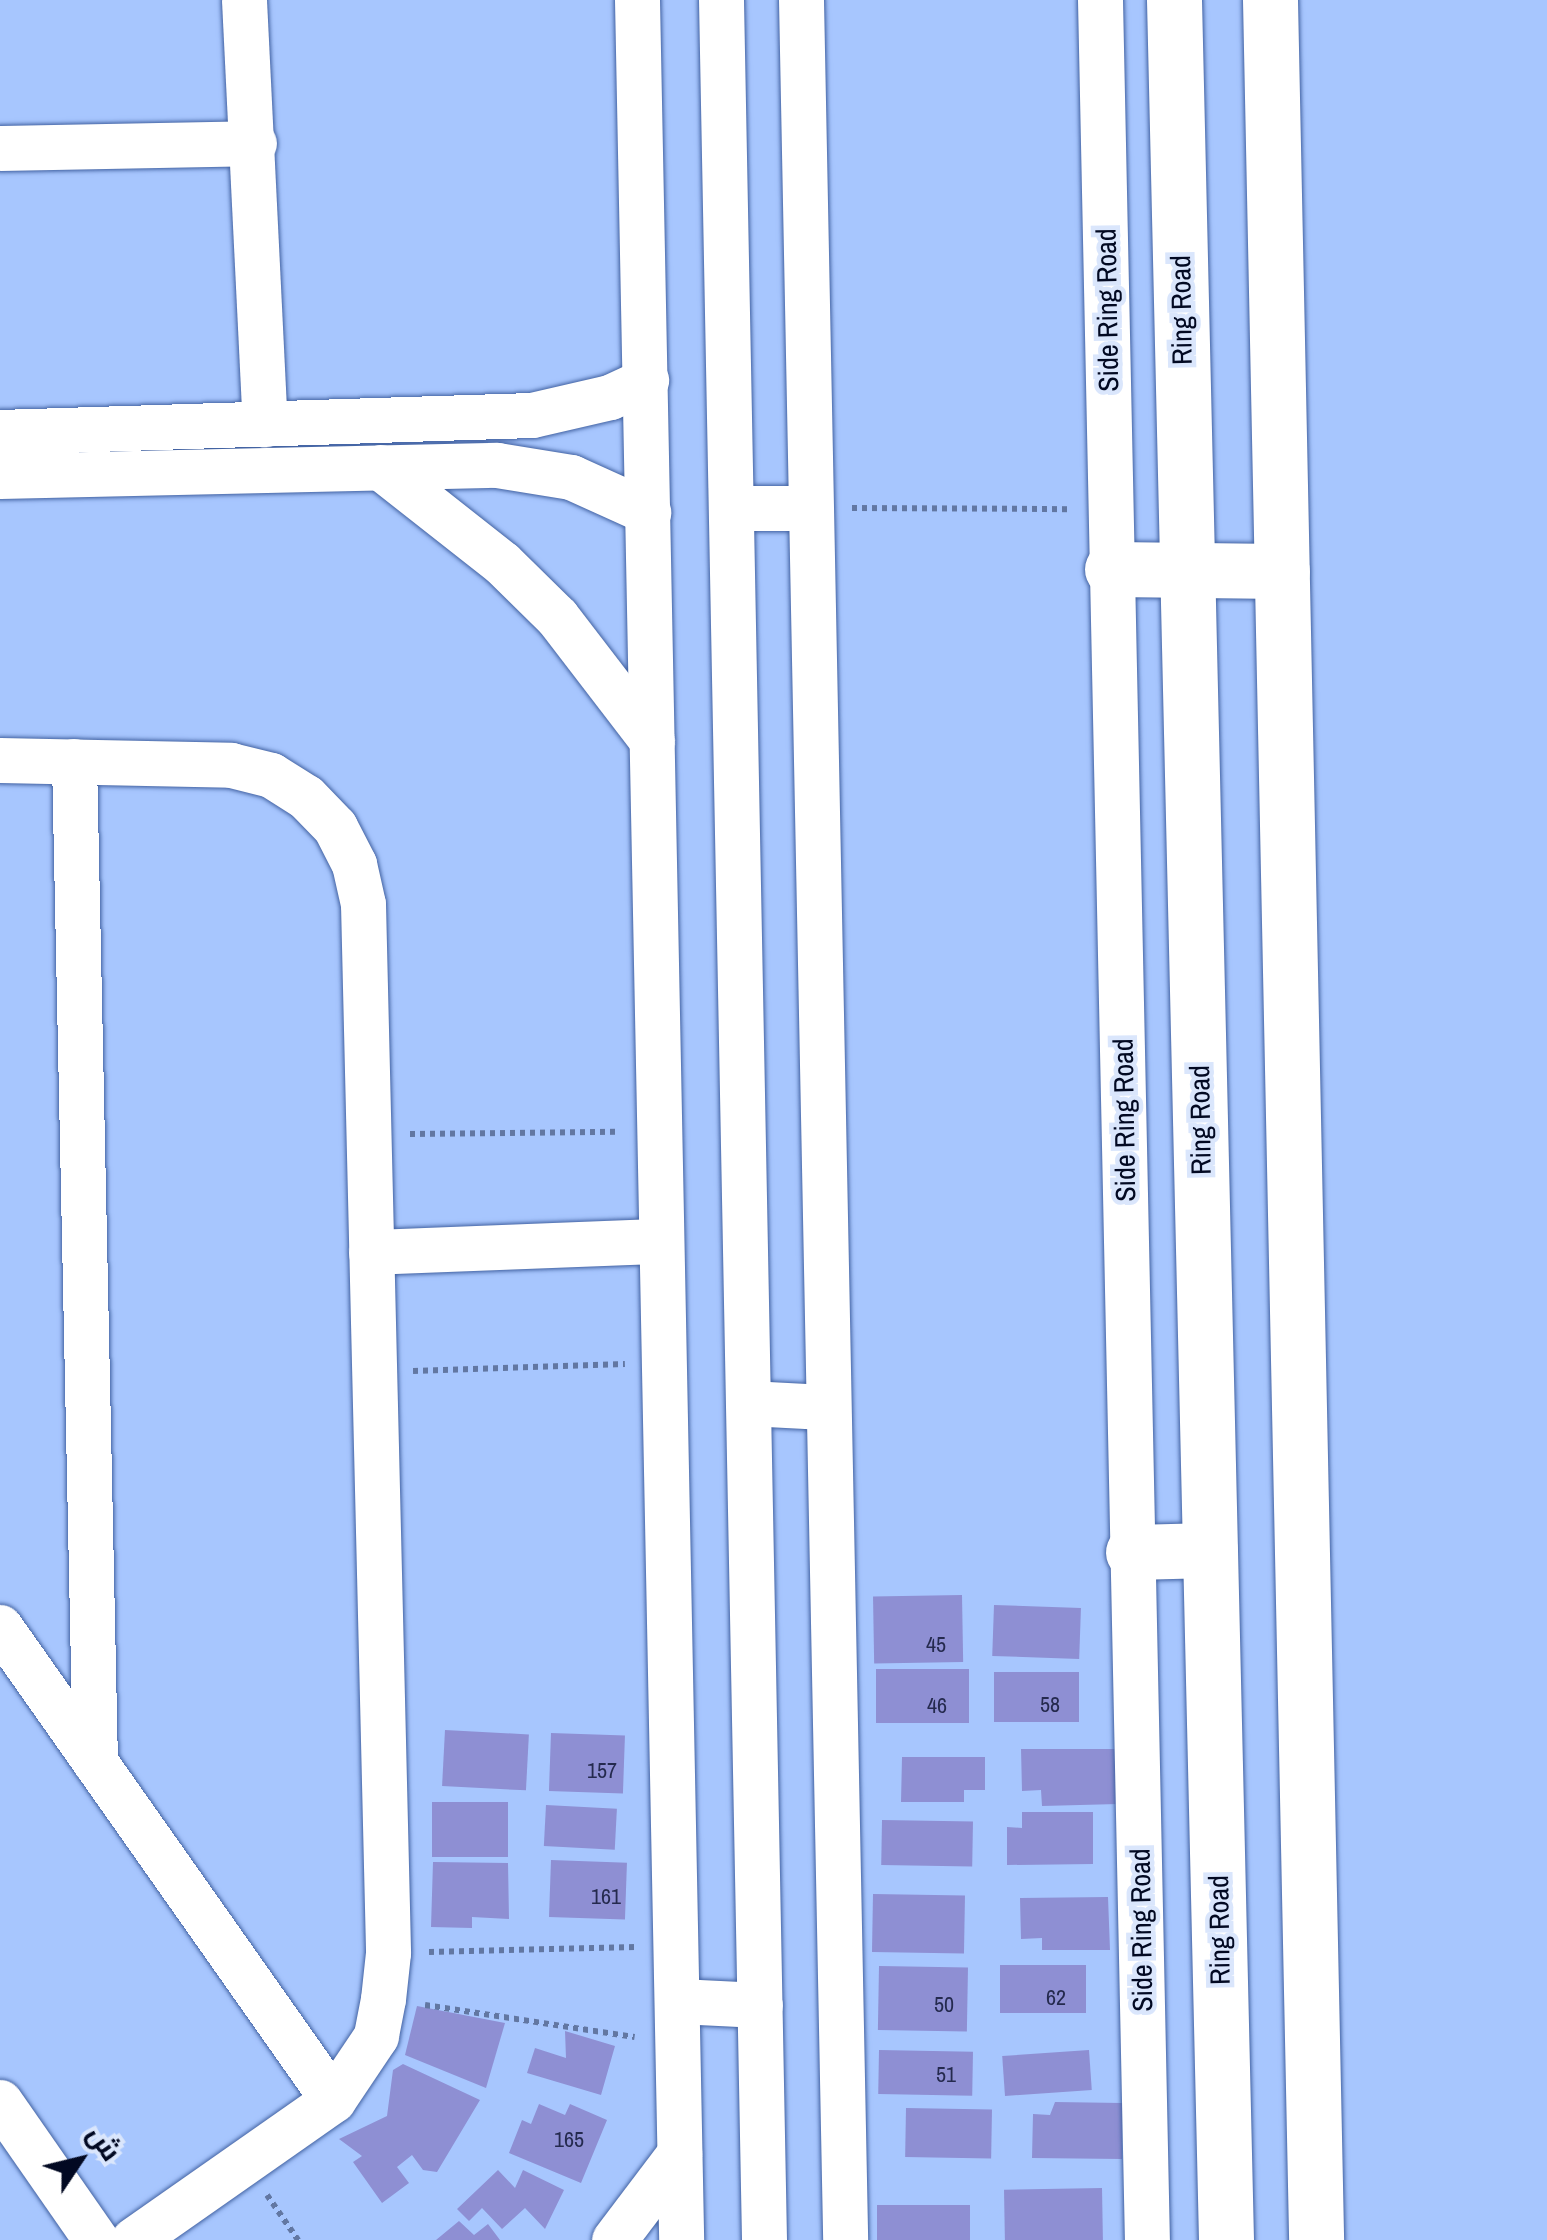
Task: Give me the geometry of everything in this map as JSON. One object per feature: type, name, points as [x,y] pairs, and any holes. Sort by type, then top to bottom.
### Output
[{"type":"main road","name":"Ring Road","points":[[1174,0],[1226,2240]]},
{"type":"main road","points":[[1270,0],[1316,2240]]},
{"type":"main road","points":[[1112,569],[1282,571]]},
{"type":"main road","points":[[1133,1552],[1210,1550]]},
{"type":"street","points":[[244,0],[265,424]]},
{"type":"street","points":[[637,0],[681,2240]]},
{"type":"street","points":[[721,0],[764,2240]]},
{"type":"street","points":[[801,0],[824,1407],[845,2240]]},
{"type":"street","name":"Side Ring Road","points":[[1100,0],[1148,2240]]},
{"type":"street","points":[[0,148],[254,143]]},
{"type":"street","points":[[0,432],[532,415],[610,396],[646,380]]},
{"type":"street","points":[[0,476],[380,467],[536,469],[648,512]]},
{"type":"street","points":[[380,467],[502,563],[557,618],[652,740]]},
{"type":"street","points":[[731,508],[810,508]]},
{"type":"street","points":[[0,760],[231,765],[271,775],[306,796],[335,827],[354,864],[363,904],[388,1953],[383,1999],[376,2036],[333,2100],[247,2165],[133,2240]]},
{"type":"street","points":[[74,761],[95,1762]]},
{"type":"street","points":[[371,1252],[659,1242]]},
{"type":"street","points":[[748,1403],[824,1407]]},
{"type":"street","points":[[0,1627],[333,2100]]},
{"type":"street","points":[[679,2023],[760,2005]]},
{"type":"street","points":[[0,2102],[96,2240]]},
{"type":"street","points":[[614,2240],[679,2154]]},
{"type":"path","points":[[810,508],[1111,509]]},
{"type":"path","points":[[368,1134],[658,1132]]},
{"type":"path","points":[[374,1372],[662,1363]]},
{"type":"path","points":[[388,1953],[677,1946]]},
{"type":"path","points":[[383,1999],[679,2023]]},
{"type":"path","points":[[247,2165],[298,2240]]},
{"type":"building","points":[[962,1595],[963,1662],[874,1664],[873,1597]]},
{"type":"building","points":[[994,1605],[1081,1608],[1079,1659],[992,1656]]},
{"type":"building","points":[[876,1669],[969,1669],[969,1723],[876,1723]]},
{"type":"building","points":[[994,1672],[1079,1672],[1079,1722],[994,1722]]},
{"type":"building","points":[[445,1730],[529,1734],[526,1790],[442,1786]]},
{"type":"building","points":[[551,1733],[625,1736],[623,1794],[549,1791]]},
{"type":"building","points":[[1021,1749],[1117,1749],[1118,1804],[1042,1806],[1041,1790],[1022,1791]]},
{"type":"building","points":[[902,1757],[985,1757],[985,1790],[964,1790],[964,1802],[901,1802]]},
{"type":"building","points":[[432,1802],[508,1802],[508,1857],[432,1857]]},
{"type":"building","points":[[546,1805],[617,1809],[615,1850],[544,1846]]},
{"type":"building","points":[[1022,1812],[1093,1812],[1093,1864],[1007,1865],[1007,1827],[1022,1828]]},
{"type":"building","points":[[882,1820],[973,1822],[972,1867],[881,1865]]},
{"type":"building","points":[[551,1860],[627,1863],[625,1920],[549,1917]]},
{"type":"building","points":[[433,1862],[508,1863],[509,1919],[472,1917],[472,1928],[431,1927]]},
{"type":"building","points":[[873,1894],[965,1896],[964,1954],[872,1952]]},
{"type":"building","points":[[1108,1897],[1110,1950],[1042,1950],[1042,1938],[1021,1939],[1020,1898]]},
{"type":"building","points":[[1000,1965],[1086,1965],[1086,2013],[1000,2013]]},
{"type":"building","points":[[879,1966],[968,1968],[967,2032],[878,2030]]},
{"type":"building","points":[[417,2006],[505,2023],[486,2088],[405,2055]]},
{"type":"building","points":[[565,2031],[615,2046],[601,2095],[527,2073],[535,2048],[566,2058]]},
{"type":"building","points":[[879,2050],[973,2052],[972,2096],[878,2094]]},
{"type":"building","points":[[1089,2050],[1092,2090],[1005,2096],[1002,2056]]},
{"type":"building","points":[[403,2064],[480,2100],[437,2172],[423,2170],[412,2155],[397,2167],[409,2183],[382,2203],[353,2162],[362,2156],[339,2139],[387,2116],[393,2070]]},
{"type":"building","points":[[1055,2102],[1122,2103],[1122,2159],[1032,2158],[1033,2114],[1050,2115]]},
{"type":"building","points":[[539,2104],[565,2115],[570,2104],[607,2120],[581,2183],[509,2153],[522,2120],[531,2124]]},
{"type":"building","points":[[906,2108],[992,2110],[991,2158],[905,2157]]},
{"type":"building","points":[[498,2170],[515,2188],[523,2170],[564,2190],[545,2229],[525,2208],[502,2229],[482,2208],[469,2221],[457,2209]]},
{"type":"building","points":[[1102,2188],[1103,2240],[1005,2240],[1004,2190]]},
{"type":"building","points":[[877,2205],[970,2205],[970,2240],[877,2240]]},
{"type":"building","points":[[459,2221],[474,2235],[488,2224],[500,2240],[436,2240]]}]
